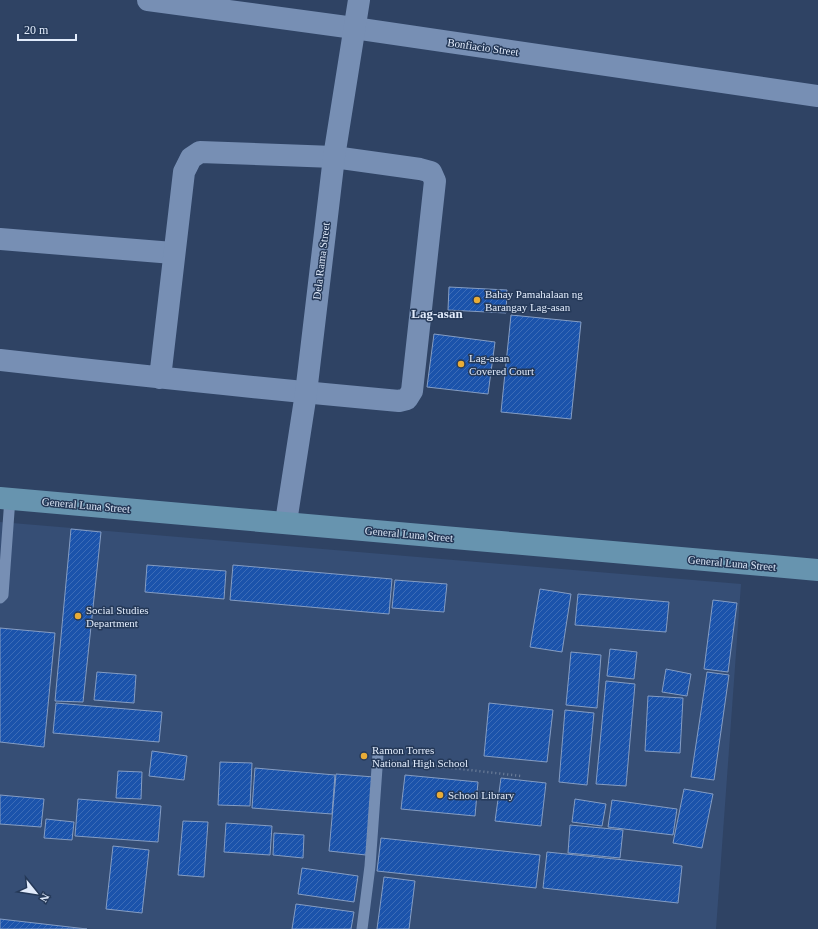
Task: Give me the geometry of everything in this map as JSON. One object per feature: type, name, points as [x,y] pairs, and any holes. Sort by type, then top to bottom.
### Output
[{"type":"main road","name":"General Luna Street","points":[[5,498],[818,570]]},
{"type":"street","name":"Bonfiacio Street","points":[[148,0],[354,28],[818,96]]},
{"type":"street","name":"Dela Rama Street","points":[[286,522],[306,393],[334,157],[358,0]]},
{"type":"street","points":[[0,360],[160,378],[306,393],[399,401],[407,399],[412,391],[435,181],[431,172],[420,169],[334,157],[200,152],[191,158],[184,172],[173,253],[160,378]]},
{"type":"street","points":[[0,239],[173,253]]},
{"type":"lane","points":[[0,598],[3,595],[5,498]]},
{"type":"lane","points":[[362,929],[370,866],[378,757]]},
{"type":"path","points":[[378,757],[521,776]]},
{"type":"shaded area","name":"Ramon Torres National High School","points":[[0,522],[741,584],[716,929],[0,929]]},
{"type":"building","name":"Bahay Pamahalaan ng Barangay Lag-asan","points":[[449,287],[507,290],[506,313],[448,310]]},
{"type":"building","points":[[511,315],[581,322],[571,419],[501,412]]},
{"type":"building","name":"Lag-asan Covered Court","points":[[434,334],[495,342],[488,394],[427,387]]},
{"type":"building","name":"Social Studies Department","points":[[71,529],[101,532],[83,702],[55,701]]},
{"type":"building","points":[[147,565],[226,571],[224,599],[145,592]]},
{"type":"building","points":[[233,565],[392,579],[389,614],[230,600]]},
{"type":"building","points":[[395,580],[447,584],[444,612],[392,608]]},
{"type":"building","points":[[540,589],[571,594],[562,652],[530,647]]},
{"type":"building","points":[[578,594],[669,602],[666,632],[575,625]]},
{"type":"building","points":[[713,600],[737,603],[728,672],[704,669]]},
{"type":"building","points":[[0,628],[55,633],[44,747],[0,742]]},
{"type":"building","points":[[610,649],[637,652],[634,679],[607,676]]},
{"type":"building","points":[[571,652],[601,655],[597,708],[566,705]]},
{"type":"building","points":[[666,669],[691,674],[687,696],[662,692]]},
{"type":"building","points":[[97,672],[136,675],[134,703],[94,700]]},
{"type":"building","points":[[707,672],[729,675],[714,780],[691,777]]},
{"type":"building","points":[[606,681],[635,684],[626,786],[596,784]]},
{"type":"building","points":[[648,696],[683,698],[680,753],[645,751]]},
{"type":"building","points":[[56,703],[162,712],[159,742],[53,733]]},
{"type":"building","points":[[489,703],[553,710],[547,762],[484,756]]},
{"type":"building","points":[[565,710],[594,713],[587,785],[559,782]]},
{"type":"building","points":[[152,751],[187,756],[184,780],[149,776]]},
{"type":"building","points":[[220,762],[252,763],[250,806],[218,805]]},
{"type":"building","points":[[255,768],[335,775],[332,814],[252,808]]},
{"type":"building","points":[[118,771],[142,772],[141,799],[116,798]]},
{"type":"building","points":[[336,774],[374,777],[366,855],[329,851]]},
{"type":"building","name":"School Library","points":[[405,775],[478,782],[475,816],[401,809]]},
{"type":"building","points":[[501,778],[546,783],[541,826],[495,821]]},
{"type":"building","points":[[684,789],[713,794],[702,848],[673,843]]},
{"type":"building","points":[[0,795],[44,799],[41,827],[0,824]]},
{"type":"building","points":[[78,799],[161,806],[158,842],[75,836]]},
{"type":"building","points":[[575,799],[606,804],[602,826],[572,822]]},
{"type":"building","points":[[612,800],[677,809],[673,835],[608,827]]},
{"type":"building","points":[[46,819],[74,822],[72,840],[44,838]]},
{"type":"building","points":[[183,821],[208,822],[204,877],[178,875]]},
{"type":"building","points":[[226,823],[272,826],[270,855],[224,852]]},
{"type":"building","points":[[570,825],[623,830],[620,858],[568,853]]},
{"type":"building","points":[[274,833],[304,835],[303,858],[273,855]]},
{"type":"building","points":[[381,838],[540,855],[536,888],[377,871]]},
{"type":"building","points":[[113,846],[149,850],[142,913],[106,909]]},
{"type":"building","points":[[547,852],[682,866],[678,903],[543,888]]},
{"type":"building","points":[[302,868],[358,876],[354,902],[298,894]]},
{"type":"building","points":[[384,877],[415,881],[409,929],[377,929]]},
{"type":"building","points":[[296,904],[354,912],[351,929],[292,929]]},
{"type":"building","points":[[0,919],[87,929],[0,929]]},
{"type":"place","name":"Bahay Pamahalaan ng Barangay Lag-asan","points":[[477,300]]},
{"type":"place","name":"Lag-asan Covered Court","points":[[461,364]]},
{"type":"place","name":"Social Studies Department","points":[[78,616]]},
{"type":"place","name":"Ramon Torres National High School","points":[[364,756]]},
{"type":"place","name":"School Library","points":[[440,795]]},
{"type":"district","name":"Lag-asan","points":[[437,313]]}]
